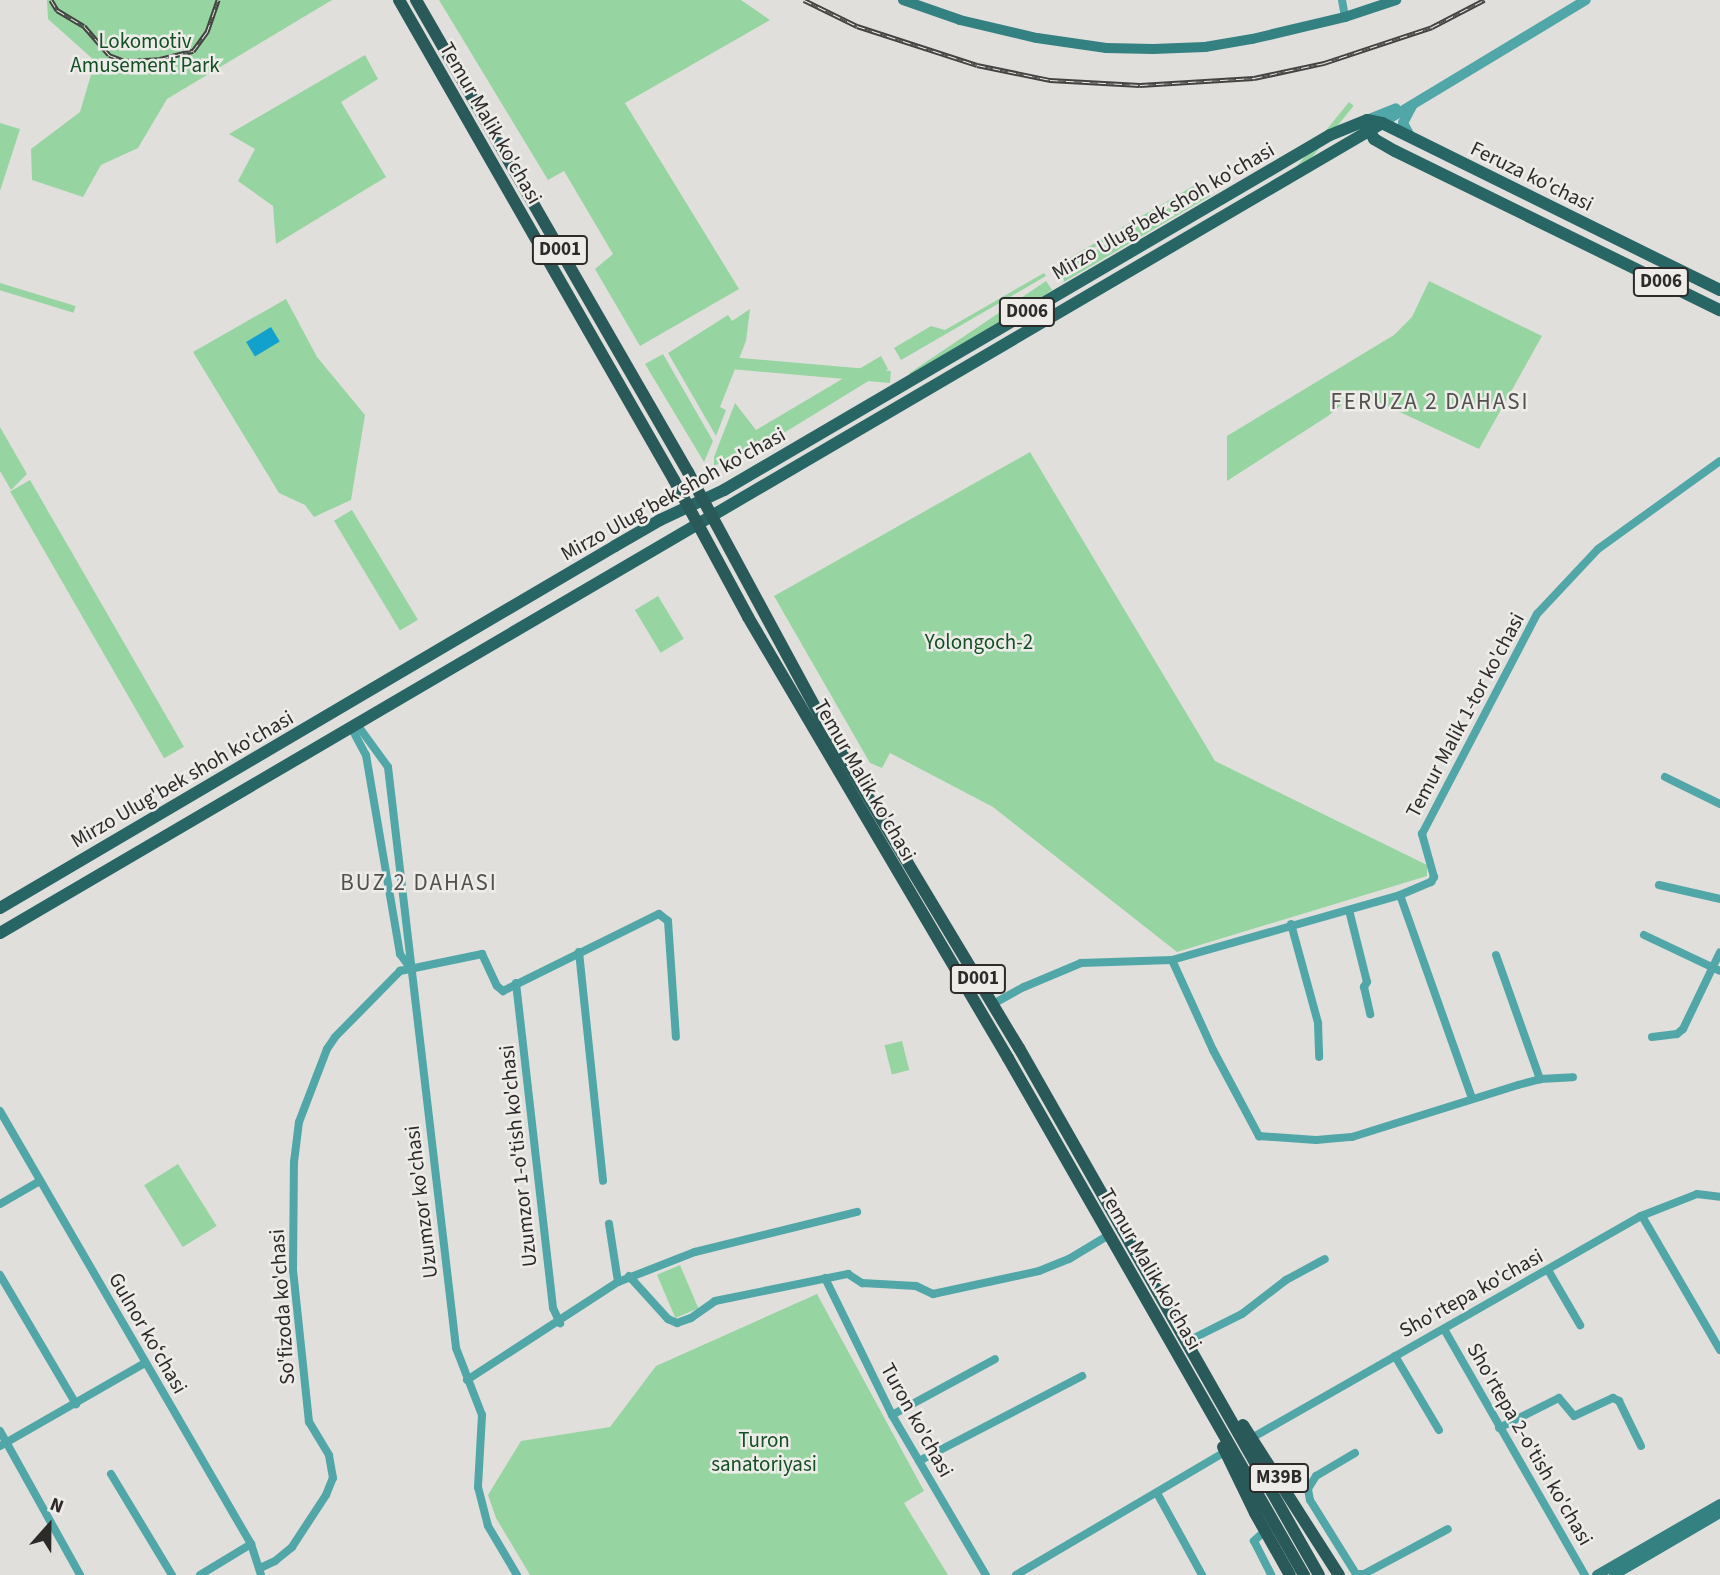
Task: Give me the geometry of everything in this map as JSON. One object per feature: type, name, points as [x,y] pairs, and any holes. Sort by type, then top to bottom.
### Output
[{"type":"highway","name":"Temur Malik ko'chasi","points":[[399,0],[823,747],[1109,1235],[1199,1392],[1228,1450],[1304,1575]]},
{"type":"highway","name":"Temur Malik ko'chasi","points":[[416,0],[703,500],[826,727],[993,1004],[1213,1385],[1248,1440],[1319,1575]]},
{"type":"highway","points":[[413,26],[427,19]]},
{"type":"highway","points":[[450,90],[464,83]]},
{"type":"highway","name":"M39B","points":[[1248,1440],[1298,1507],[1339,1575]]},
{"type":"highway","points":[[1228,1450],[1265,1531],[1290,1575]]},
{"type":"main road","points":[[903,0],[1009,32],[1118,48],[1206,47],[1345,15],[1396,0]]},
{"type":"main road","points":[[914,0],[961,16],[1037,34],[1105,44],[1154,47],[1201,44],[1252,36],[1345,15],[1387,0]]},
{"type":"main road","name":"Feruza ko'chasi","points":[[1363,132],[1382,123],[1720,290]]},
{"type":"main road","name":"Mirzo Ulug'bek shoh ko'chasi","points":[[0,933],[1339,150],[1363,132]]},
{"type":"main road","name":"Mirzo Ulug'bek shoh ko'chasi","points":[[0,908],[649,527],[703,500],[835,425],[1330,135],[1363,132]]},
{"type":"main road","name":"Feruza ko'chasi","points":[[1363,132],[1395,151],[1720,310]]},
{"type":"main road","points":[[1574,239],[1573,228],[1583,222]]},
{"type":"main road","points":[[835,425],[843,439]]},
{"type":"main road","points":[[506,611],[517,629]]},
{"type":"main road","points":[[433,654],[443,672]]},
{"type":"main road","points":[[250,762],[260,780]]},
{"type":"main road","points":[[1597,1575],[1720,1504]]},
{"type":"main road","points":[[1614,1575],[1720,1514]]},
{"type":"street","points":[[1342,0],[1345,15]]},
{"type":"street","points":[[1363,132],[1586,0]]},
{"type":"street","points":[[1382,123],[1419,99]]},
{"type":"street","points":[[1410,137],[1404,127],[1404,117],[1419,99]]},
{"type":"street","name":"Temur Malik 1-tor ko'chasi","points":[[993,1004],[1024,987],[1081,963],[1172,960],[1400,895],[1433,879],[1422,834],[1497,685],[1544,605],[1598,549],[1720,461]]},
{"type":"street","name":"Uzumzor ko'chasi","points":[[353,725],[366,755],[400,954],[410,968]]},
{"type":"street","name":"Uzumzor ko'chasi","points":[[353,725],[388,767],[456,1348],[479,1404],[483,1427],[478,1487],[488,1526],[517,1575]]},
{"type":"street","points":[[1665,777],[1720,804]]},
{"type":"street","points":[[1659,885],[1720,899]]},
{"type":"street","points":[[1400,895],[1472,1098]]},
{"type":"street","points":[[1349,910],[1367,982],[1364,987],[1370,1014]]},
{"type":"street","points":[[410,968],[482,954],[499,990],[503,991],[657,914],[666,917],[676,1037]]},
{"type":"street","points":[[1291,924],[1318,1023],[1320,1057]]},
{"type":"street","points":[[1644,934],[1717,969]]},
{"type":"street","points":[[579,952],[603,1181]]},
{"type":"street","points":[[1652,1037],[1677,1034],[1684,1029],[1717,969],[1720,952]]},
{"type":"street","points":[[1496,955],[1541,1079]]},
{"type":"street","points":[[1172,960],[1213,1050],[1259,1136],[1317,1140],[1352,1137],[1541,1079],[1573,1077]]},
{"type":"street","name":"So'fizoda ko'chasi","points":[[261,1571],[292,1547],[326,1495],[333,1478],[329,1455],[309,1422],[293,1271],[294,1162],[299,1122],[331,1043],[400,971],[410,968]]},
{"type":"street","name":"Uzumzor 1-o'tish ko'chasi","points":[[516,983],[553,1308],[560,1323]]},
{"type":"street","name":"Gulnor koʻchasi","points":[[0,1111],[251,1544],[261,1571]]},
{"type":"street","points":[[0,1204],[40,1181]]},
{"type":"street","name":"Sho'rtepa ko'chasi","points":[[1248,1440],[1642,1216],[1697,1194],[1720,1197]]},
{"type":"street","points":[[467,1380],[560,1323],[629,1276],[695,1252],[857,1212]]},
{"type":"street","points":[[1642,1216],[1720,1350]]},
{"type":"street","points":[[609,1224],[618,1282]]},
{"type":"street","points":[[629,1276],[668,1319],[677,1323],[691,1318],[715,1301],[848,1274],[862,1283],[916,1286],[933,1294],[1039,1271],[1069,1259],[1109,1235]]},
{"type":"street","points":[[1188,1341],[1242,1314],[1286,1280],[1325,1259]]},
{"type":"street","points":[[1548,1270],[1580,1325]]},
{"type":"street","points":[[0,1275],[76,1404]]},
{"type":"street","name":"Turon ko'chasi","points":[[825,1278],[892,1415],[986,1575]]},
{"type":"street","name":"Sho'rtepa 2-o'tish ko'chasi","points":[[1444,1329],[1585,1575]]},
{"type":"street","points":[[1395,1356],[1438,1430]]},
{"type":"street","points":[[892,1415],[995,1359]]},
{"type":"street","points":[[3,1444],[145,1363]]},
{"type":"street","points":[[919,1461],[1082,1376]]},
{"type":"street","points":[[1499,1428],[1559,1398],[1574,1416],[1613,1398],[1619,1401],[1641,1446]]},
{"type":"street","points":[[0,1431],[3,1444],[80,1575]]},
{"type":"street","points":[[1016,1575],[1228,1450]]},
{"type":"street","points":[[1355,1453],[1313,1479],[1308,1489],[1310,1500],[1354,1572],[1359,1575],[1448,1529]]},
{"type":"street","points":[[111,1474],[172,1575]]},
{"type":"street","points":[[1157,1493],[1202,1575]]},
{"type":"street","points":[[1298,1507],[1310,1500]]},
{"type":"street","points":[[1265,1531],[1254,1541],[1271,1575]]},
{"type":"street","points":[[200,1575],[251,1544]]},
{"type":"green space","name":"Lokomotiv Amusement Park","points":[[47,0],[332,0],[167,99],[138,148],[101,165],[83,197],[32,180],[31,149],[80,112],[95,61],[48,19]]},
{"type":"green space","points":[[439,0],[741,0],[770,20],[625,103],[739,289],[640,346],[595,269],[613,254],[564,171],[548,180]]},
{"type":"green space","points":[[365,55],[378,79],[341,102],[386,177],[276,244],[273,206],[238,181],[255,149],[229,134]]},
{"type":"green space","points":[[1349,102],[1354,106],[1293,180],[1289,177]]},
{"type":"green space","points":[[0,123],[20,129],[0,191]]},
{"type":"green space","points":[[1202,181],[1204,184],[1055,270],[1054,267]]},
{"type":"green space","points":[[1207,186],[1210,196],[1064,282],[1062,270]]},
{"type":"green space","points":[[1044,273],[1046,276],[901,360],[894,348],[931,326],[945,330]]},
{"type":"green space","points":[[1046,281],[1052,290],[915,382],[909,373]]},
{"type":"green space","points":[[1429,281],[1542,336],[1479,449],[1357,392],[1328,416],[1227,481],[1227,436],[1394,335],[1412,317]]},
{"type":"green space","points":[[0,283],[76,306],[74,313],[0,290]]},
{"type":"green space","points":[[286,299],[317,357],[365,415],[351,500],[314,517],[305,505],[279,493],[193,352]]},
{"type":"green space","points":[[750,309],[746,341],[720,407],[726,410],[716,436],[668,353],[728,315],[732,321]]},
{"type":"green space","points":[[663,354],[713,441],[704,462],[645,364]]},
{"type":"green space","points":[[693,354],[891,371],[890,383],[692,366]]},
{"type":"green space","points":[[881,356],[888,369],[787,431],[714,466],[714,457],[735,403],[756,430]]},
{"type":"green space","points":[[0,427],[27,474],[11,490],[0,471]]},
{"type":"green space","name":"Yolongoch-2","points":[[1030,452],[1215,761],[1427,865],[1427,876],[1177,952],[993,807],[890,753],[882,768],[870,763],[774,596]]},
{"type":"green space","points":[[30,480],[184,747],[164,758],[10,492]]},
{"type":"green space","points":[[352,510],[418,620],[400,631],[334,521]]},
{"type":"green space","points":[[658,596],[684,639],[661,653],[635,610]]},
{"type":"green space","points":[[902,1041],[909,1070],[892,1074],[885,1045]]},
{"type":"green space","points":[[178,1164],[217,1226],[183,1247],[144,1185]]},
{"type":"green space","points":[[680,1265],[698,1308],[675,1318],[657,1275]]},
{"type":"green space","name":"Turon sanatoriyasi","points":[[817,1294],[924,1491],[904,1503],[948,1575],[530,1575],[496,1518],[488,1495],[521,1441],[610,1427],[656,1366]]},
{"type":"water","points":[[271,327],[280,342],[255,357],[246,342]]},
{"type":"railway","points":[[51,0],[57,10],[84,26],[109,55],[125,61],[160,59],[193,51],[207,32],[218,0]]},
{"type":"railway","points":[[804,0],[857,26],[977,65],[1050,80],[1140,85],[1254,78],[1324,63],[1432,27],[1484,0]]},
{"type":"district","name":"FERUZA 2 DAHASI","points":[[1430,402]]},
{"type":"district","name":"BUZ 2 DAHASI","points":[[419,883]]}]
